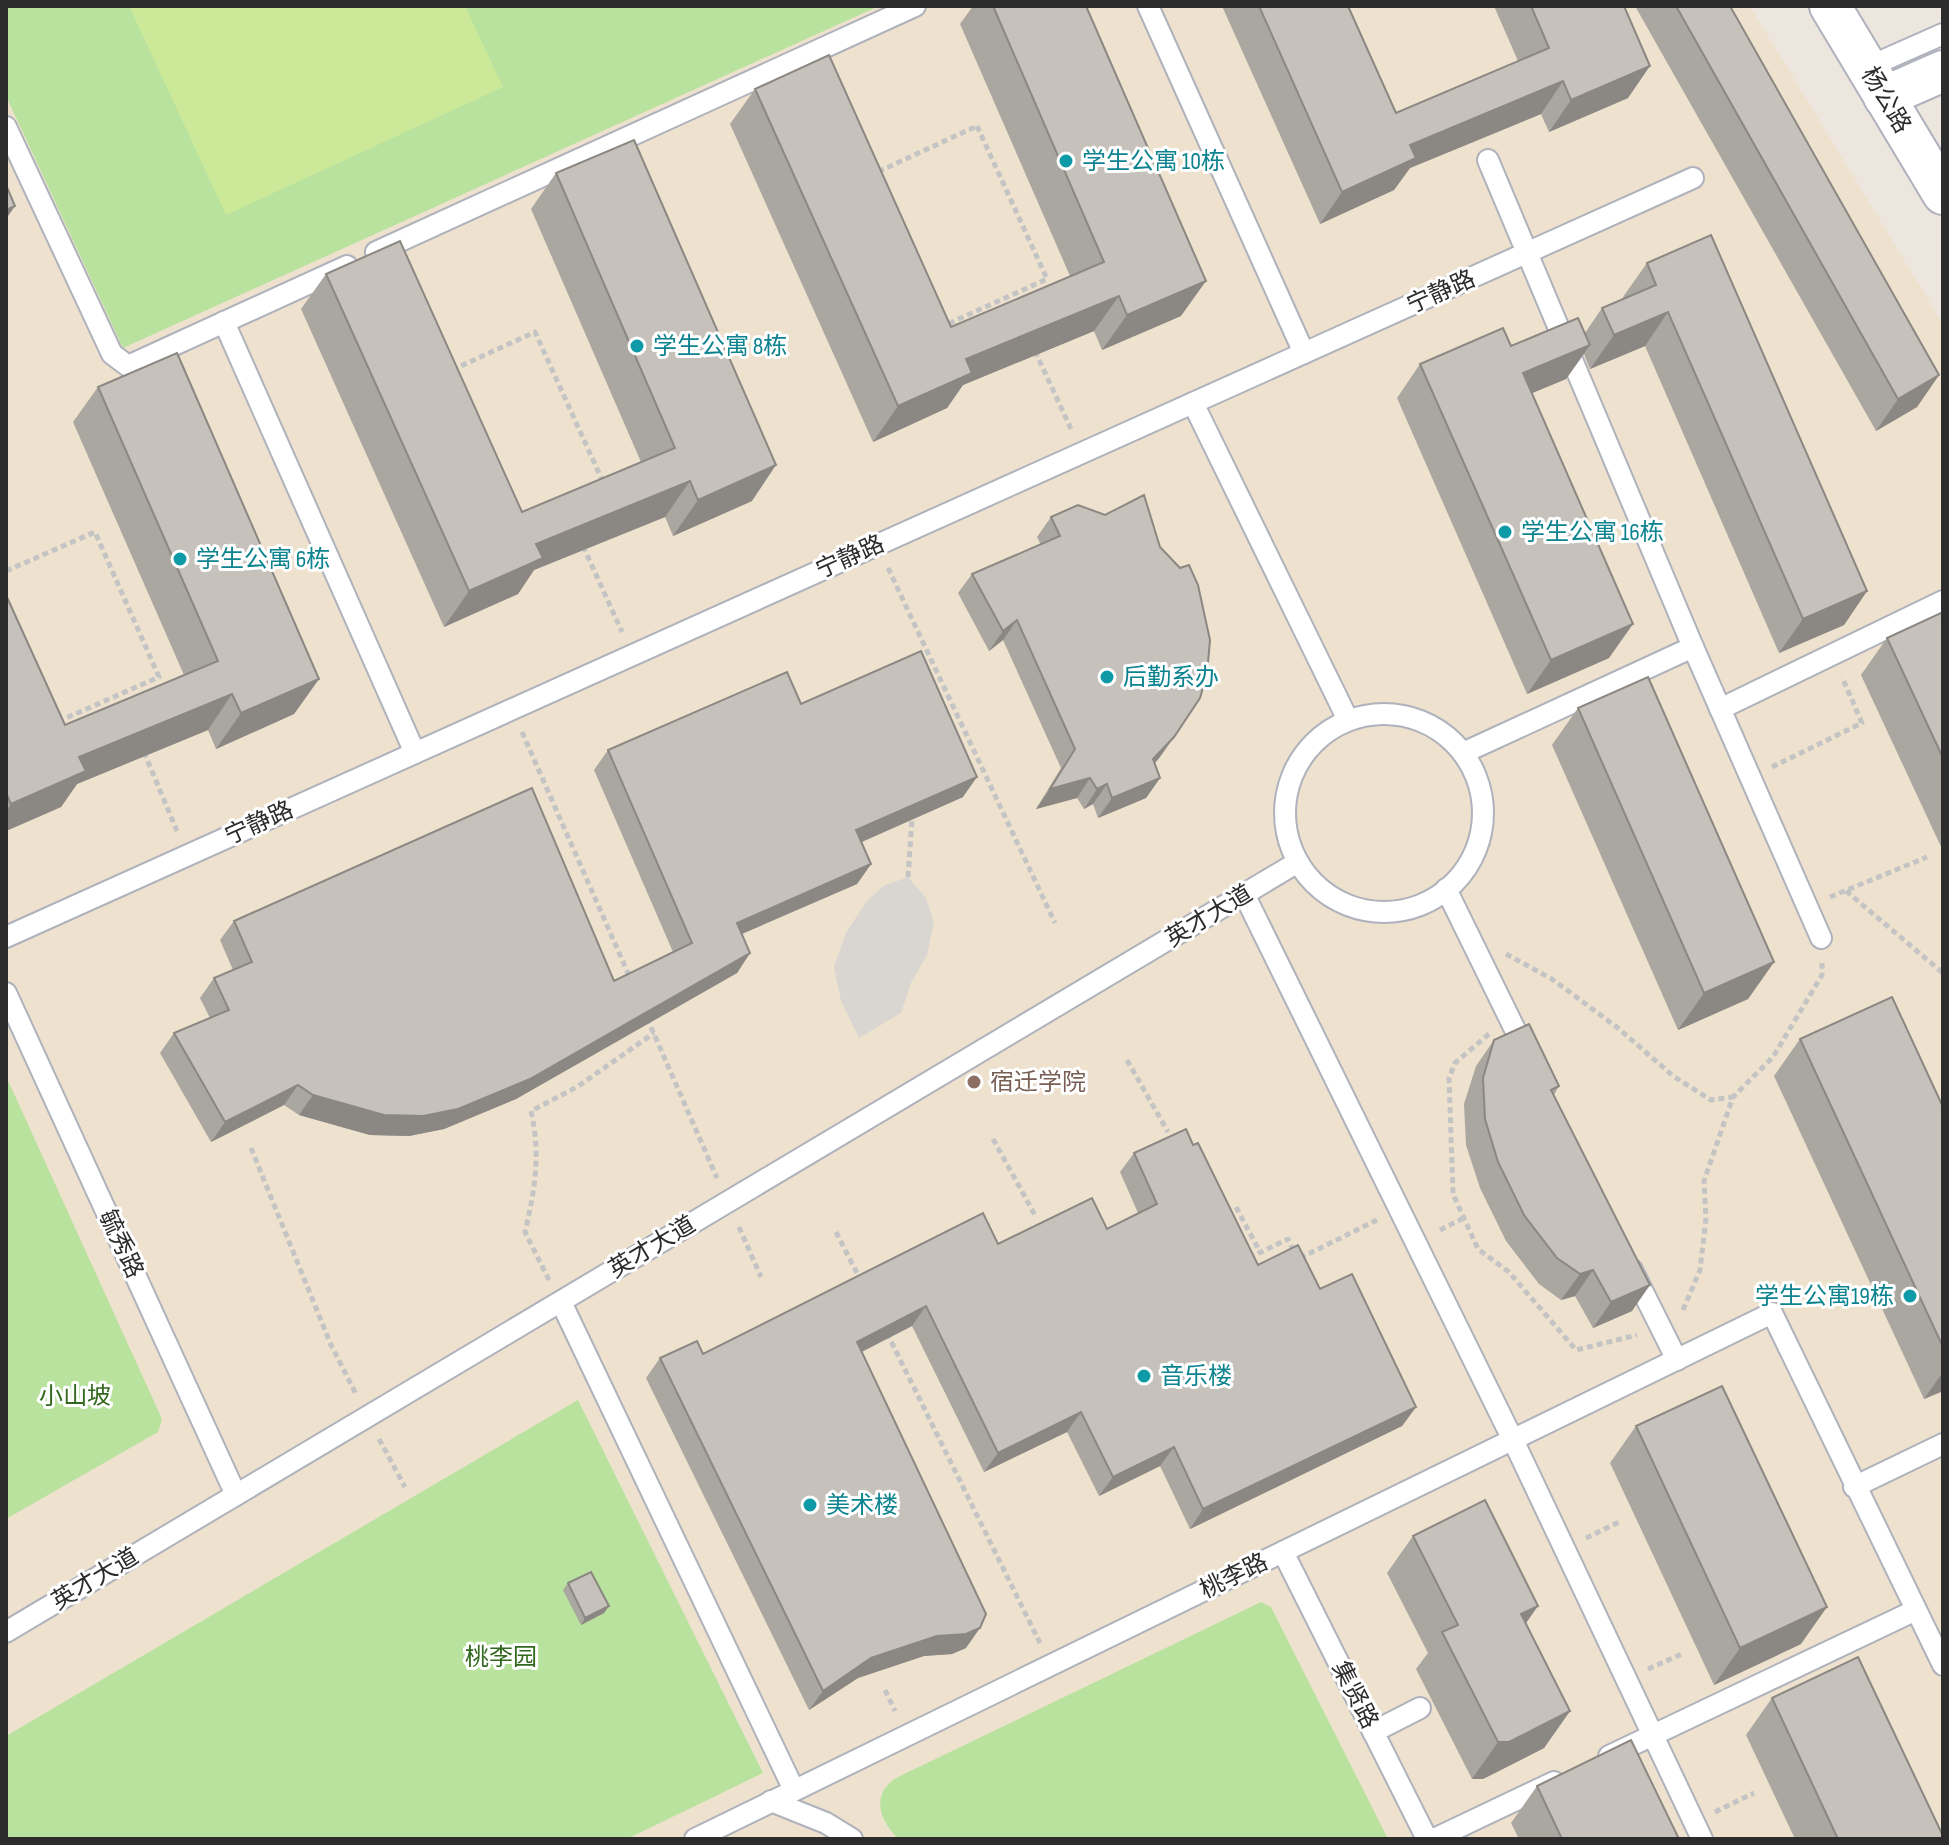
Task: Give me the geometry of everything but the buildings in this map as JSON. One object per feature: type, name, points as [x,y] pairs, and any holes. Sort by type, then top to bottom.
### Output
[{"type":"street","name":"杨公路","points":[[1830,6],[1943,194]]},
{"type":"street","points":[[1875,82],[1943,71]]},
{"type":"lane","points":[[6,127],[112,354],[128,366],[915,6]]},
{"type":"lane","points":[[1148,6],[1304,353]]},
{"type":"lane","points":[[1875,82],[1943,34]]},
{"type":"lane","points":[[1488,160],[1693,647],[1821,938]]},
{"type":"lane","name":"宁静路","points":[[6,937],[1693,178]]},
{"type":"lane","points":[[224,322],[415,753]]},
{"type":"lane","points":[[1193,403],[1348,720]]},
{"type":"lane","points":[[1720,709],[1943,601]]},
{"type":"lane","points":[[1463,753],[1693,647]]},
{"type":"lane","points":[[1381,713],[1415,718],[1445,734],[1463,753],[1481,791],[1483,822],[1475,852],[1458,879],[1434,898],[1405,910],[1374,912],[1344,904],[1318,886],[1298,862],[1286,830],[1286,796],[1297,764],[1318,737],[1348,720],[1381,713]]},
{"type":"lane","name":"英才大道","points":[[6,1632],[1298,862]]},
{"type":"lane","points":[[1446,889],[1537,1074]]},
{"type":"lane","points":[[1244,894],[1513,1440],[1698,1831]]},
{"type":"lane","name":"毓秀路","points":[[6,993],[236,1495]]},
{"type":"lane","points":[[1626,1258],[1677,1360]]},
{"type":"lane","points":[[561,1302],[794,1790]]},
{"type":"lane","name":"桃李路","points":[[695,1839],[1772,1313],[1854,1487]]},
{"type":"lane","points":[[1943,1444],[1854,1487],[1943,1665]]},
{"type":"lane","name":"集贤路","points":[[1283,1552],[1427,1839]]},
{"type":"lane","points":[[1434,1839],[1916,1610]]},
{"type":"lane","points":[[1373,1732],[1420,1708]]},
{"type":"lane","points":[[771,1801],[826,1823],[852,1839]]},
{"type":"path","points":[[977,126],[1047,279],[1010,295],[941,327],[871,175],[977,126]]},
{"type":"path","points":[[1010,295],[1016,309]]},
{"type":"path","points":[[443,374],[535,332],[604,482],[590,488]]},
{"type":"path","points":[[1029,338],[1074,437]]},
{"type":"path","points":[[6,571],[95,532],[159,677],[48,725]]},
{"type":"path","points":[[582,542],[632,655]]},
{"type":"path","points":[[877,545],[1055,923]]},
{"type":"path","points":[[1750,777],[1862,723],[1832,654]]},
{"type":"path","points":[[120,694],[125,707]]},
{"type":"path","points":[[512,710],[635,990]]},
{"type":"path","points":[[142,747],[186,856]]},
{"type":"path","points":[[908,877],[912,819]]},
{"type":"path","points":[[1807,907],[1927,857]]},
{"type":"path","points":[[1846,891],[1943,973]]},
{"type":"path","points":[[1509,1018],[1455,1063],[1449,1078],[1453,1194],[1478,1249],[1509,1272],[1576,1350],[1661,1329],[1681,1313],[1700,1270],[1706,1218],[1704,1181],[1733,1097],[1773,1057],[1822,975],[1821,938]]},
{"type":"path","points":[[1473,943],[1515,956],[1552,979],[1618,1028],[1673,1076],[1711,1100],[1733,1097]]},
{"type":"path","points":[[641,1004],[761,1277]]},
{"type":"path","points":[[561,1302],[525,1232],[537,1181],[538,1144],[531,1111],[577,1087],[654,1033]]},
{"type":"path","points":[[1127,1060],[1168,1132]]},
{"type":"path","points":[[993,1139],[1036,1217]]},
{"type":"path","points":[[251,1148],[331,1345],[405,1487]]},
{"type":"path","points":[[1236,1207],[1260,1252]]},
{"type":"path","points":[[1235,1265],[1288,1239],[1298,1259],[1399,1209]]},
{"type":"path","points":[[836,1232],[864,1288]]},
{"type":"path","points":[[885,1330],[1050,1665]]},
{"type":"path","points":[[1565,1548],[1621,1521]]},
{"type":"path","points":[[1626,1679],[1684,1653]]},
{"type":"path","points":[[1698,1831],[1754,1793]]},
{"type":"shaded area","name":"宿迁学院","points":[[6,6],[1750,6],[1943,324],[1943,1839],[6,1839]]},
{"type":"shaded area","points":[[908,877],[926,898],[934,922],[927,955],[911,983],[901,1013],[859,1038],[841,1001],[834,967],[846,933],[866,902],[883,886]]},
{"type":"green space","points":[[6,6],[879,6],[123,348],[6,96]]},
{"type":"green space","points":[[129,6],[465,6],[503,87],[226,215]]},
{"type":"green space","name":"小山坡","points":[[6,1076],[162,1419],[158,1432],[6,1519]]},
{"type":"green space","name":"桃李园","points":[[578,1400],[763,1773],[627,1839],[6,1839],[6,1736]]},
{"type":"green space","points":[[1261,1602],[1271,1607],[1388,1839],[898,1839],[886,1824],[880,1800],[896,1778]]},
{"type":"place","name":"学生公寓 10栋","points":[[1066,161]]},
{"type":"place","name":"学生公寓 8栋","points":[[637,346]]},
{"type":"place","name":"学生公寓 16栋","points":[[1505,532]]},
{"type":"place","name":"学生公寓 6栋","points":[[180,559]]},
{"type":"place","name":"后勤系办","points":[[1107,677]]},
{"type":"place","name":"宿迁学院","points":[[974,1082]]},
{"type":"place","name":"学生公寓19栋","points":[[1910,1296]]},
{"type":"place","name":"音乐楼","points":[[1144,1376]]},
{"type":"place","name":"美术楼","points":[[810,1505]]}]
